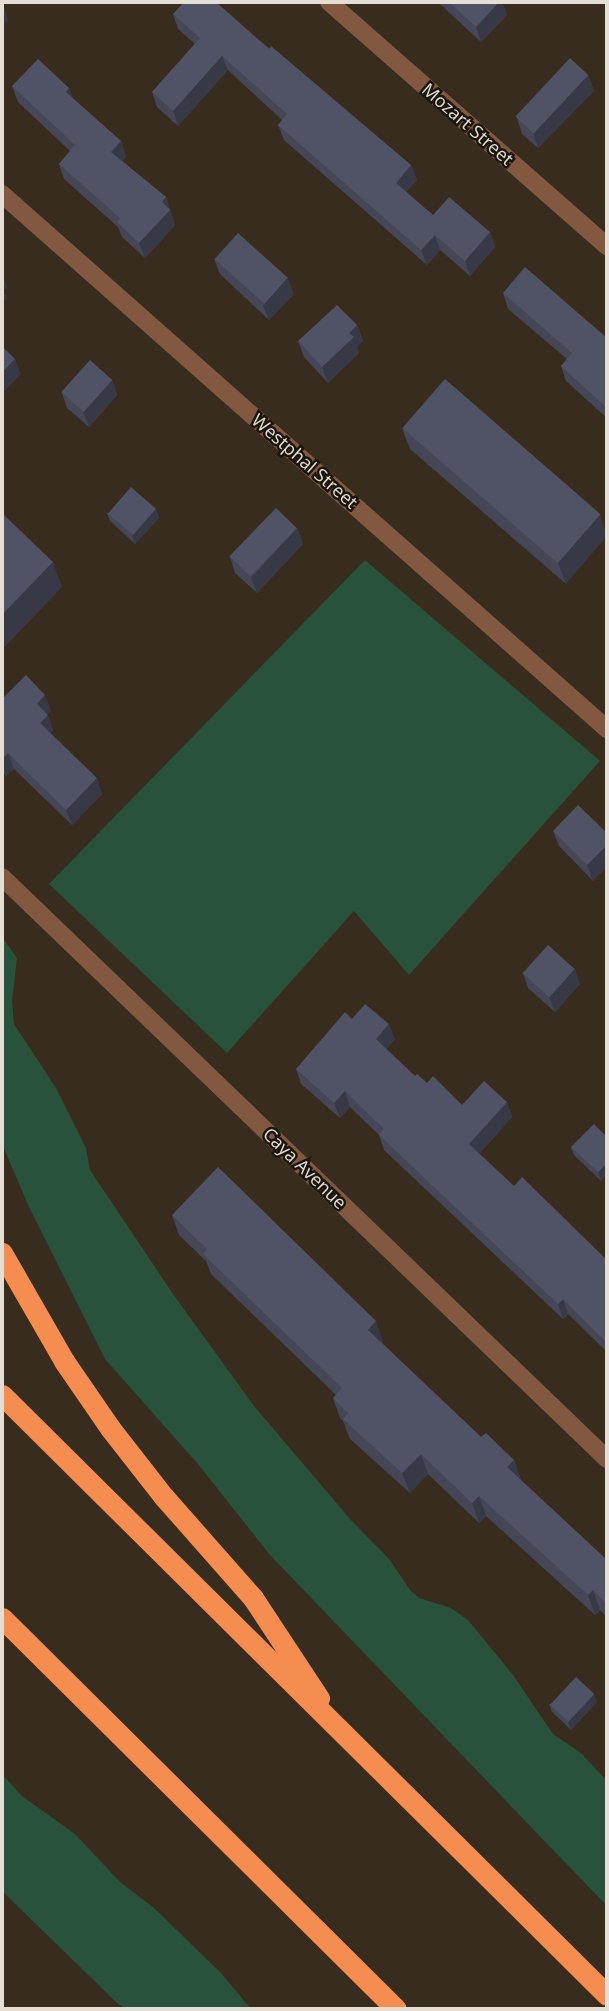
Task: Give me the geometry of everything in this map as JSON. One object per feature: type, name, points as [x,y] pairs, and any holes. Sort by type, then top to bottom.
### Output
[{"type":"highway","points":[[2,1253],[64,1361],[110,1428],[164,1497],[253,1598],[336,1727]]},
{"type":"highway","points":[[2,1395],[607,1996]]},
{"type":"highway","points":[[5,1622],[397,2009]]},
{"type":"street","name":"Mozart Street","points":[[329,2],[607,246]]},
{"type":"street","name":"Westphal Street","points":[[2,194],[607,729]]},
{"type":"street","name":"Caya Avenue","points":[[2,877],[607,1459]]},
{"type":"green space","points":[[365,560],[600,761],[409,975],[354,911],[227,1053],[49,884]]},
{"type":"green space","points":[[2,937],[17,958],[12,1001],[14,1024],[56,1088],[86,1148],[90,1170],[173,1294],[254,1406],[350,1519],[389,1559],[410,1590],[419,1598],[451,1608],[468,1620],[513,1675],[553,1734],[581,1753],[607,1781],[607,1906],[270,1555],[198,1464],[105,1359],[29,1207],[2,1144]]},
{"type":"green space","points":[[2,1774],[22,1796],[75,1834],[120,1882],[154,1908],[221,1973],[251,2009],[126,2009],[117,2003],[2,1891]]},
{"type":"building","points":[[184,2],[216,2],[411,165],[396,183],[433,215],[449,197],[490,232],[465,261],[435,235],[421,250],[278,125],[287,114],[222,56],[173,111],[152,92],[200,38],[173,14]]},
{"type":"building","points":[[449,2],[499,2],[476,27]]},
{"type":"building","points":[[570,58],[588,75],[534,134],[515,117]]},
{"type":"building","points":[[38,59],[69,88],[66,92],[121,141],[111,152],[166,197],[162,202],[170,210],[139,243],[117,222],[120,218],[59,164],[75,145],[12,86]]},
{"type":"building","points":[[238,233],[288,278],[264,304],[215,259]]},
{"type":"building","points":[[525,267],[607,338],[607,408],[561,366],[572,353],[503,293]]},
{"type":"building","points":[[337,305],[357,325],[349,333],[354,337],[322,367],[298,341]]},
{"type":"building","points":[[2,346],[15,359],[2,373]]},
{"type":"building","points":[[90,360],[112,380],[84,412],[61,392]]},
{"type":"building","points":[[445,379],[600,514],[558,563],[402,428]]},
{"type":"building","points":[[131,487],[156,509],[133,535],[108,513]]},
{"type":"building","points":[[276,508],[297,528],[250,576],[229,556]]},
{"type":"building","points":[[2,515],[53,562],[2,615]]},
{"type":"building","points":[[26,675],[45,695],[37,704],[48,715],[40,723],[97,778],[66,810],[8,753],[2,759],[2,699]]},
{"type":"building","points":[[578,805],[607,833],[607,845],[587,865],[553,831]]},
{"type":"building","points":[[548,945],[575,969],[549,997],[523,973]]},
{"type":"building","points":[[365,1004],[389,1024],[376,1039],[415,1076],[417,1074],[427,1083],[433,1076],[462,1105],[484,1081],[507,1102],[469,1144],[514,1186],[522,1177],[607,1260],[607,1343],[563,1299],[558,1304],[379,1135],[384,1129],[345,1091],[334,1103],[296,1069],[345,1012],[352,1019]]},
{"type":"building","points":[[594,1124],[607,1137],[607,1163],[598,1172],[571,1147]]},
{"type":"building","points":[[218,1167],[376,1321],[368,1330],[481,1437],[486,1433],[514,1460],[507,1467],[607,1560],[607,1604],[593,1590],[588,1595],[479,1496],[472,1503],[421,1454],[402,1473],[343,1419],[348,1413],[333,1398],[342,1388],[203,1254],[207,1249],[172,1215]]},
{"type":"building","points":[[576,1677],[594,1694],[568,1722],[550,1705]]}]
